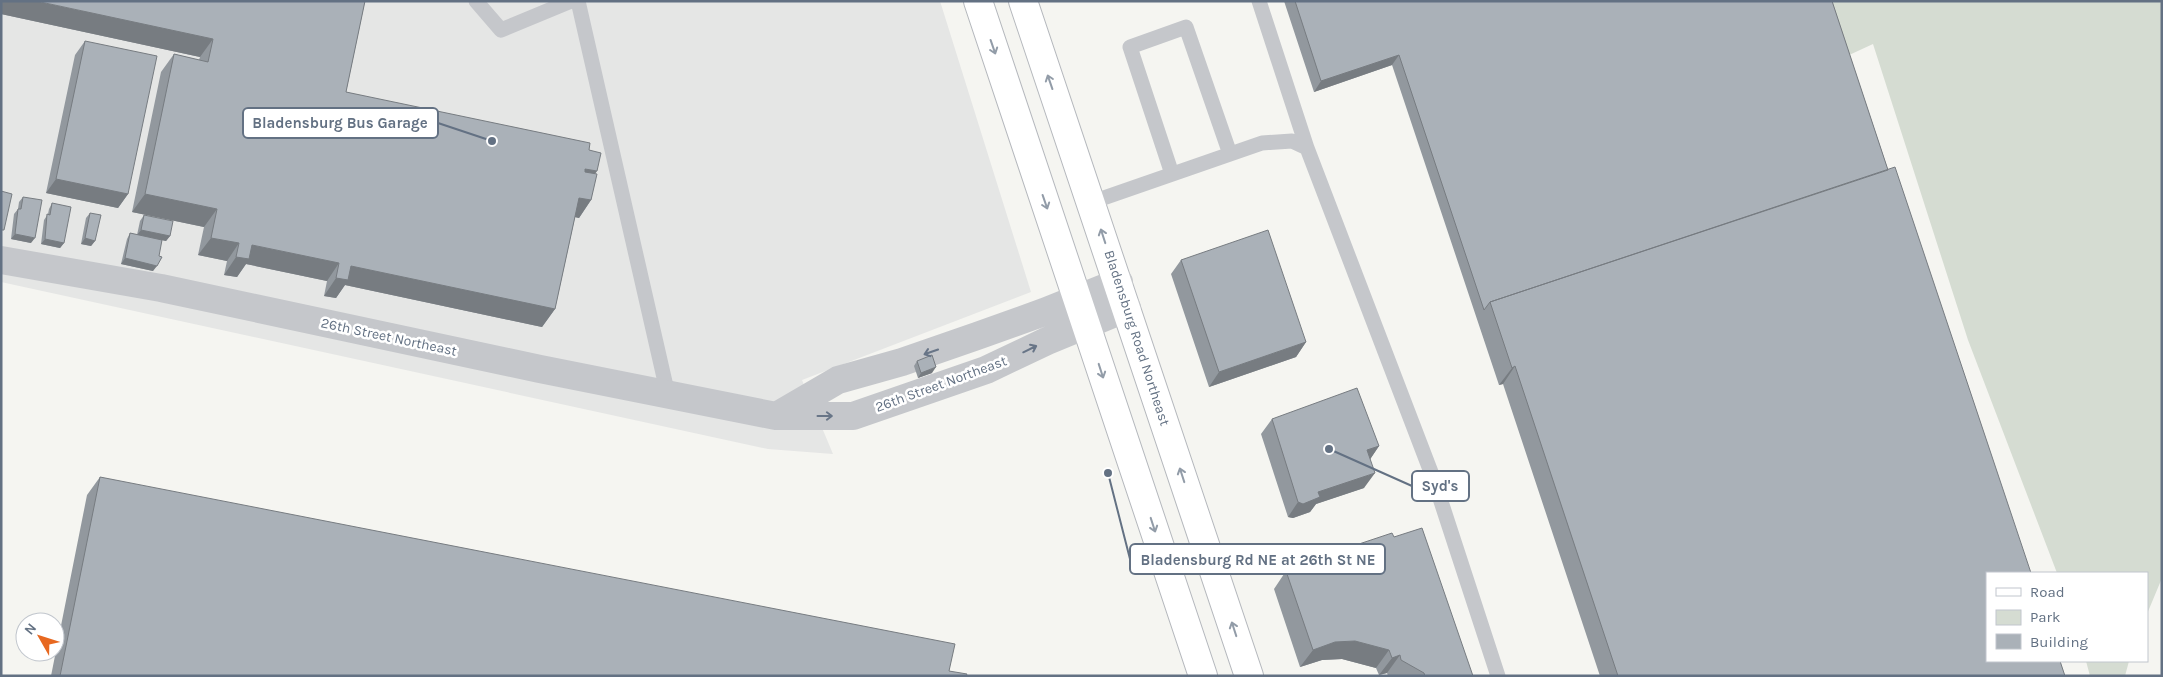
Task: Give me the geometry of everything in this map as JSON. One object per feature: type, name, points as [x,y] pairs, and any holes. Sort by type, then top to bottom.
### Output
[{"type":"main road","points":[[978,1],[1203,676]]},
{"type":"main road","name":"Bladensburg Road Northeast","points":[[1023,1],[1092,202],[1249,676]]},
{"type":"street","name":"26th Street Northeast","points":[[1,260],[161,288],[776,416],[853,416],[986,370],[1127,308]]},
{"type":"street","points":[[776,416],[838,380],[902,362],[977,336],[1044,312],[1118,282]]},
{"type":"lane","points":[[476,1],[501,30],[571,1]]},
{"type":"lane","points":[[578,1],[668,394]]},
{"type":"lane","points":[[1259,1],[1307,148],[1434,480],[1498,676]]},
{"type":"lane","points":[[1172,174],[1130,47],[1186,27],[1230,154]]},
{"type":"lane","points":[[1092,202],[1262,142],[1292,141],[1307,148]]},
{"type":"shaded area","points":[[1,1],[940,1],[1031,292],[802,380],[833,454],[768,449],[1,282]]},
{"type":"green space","points":[[1828,1],[2162,1],[2162,578],[2148,612],[2148,572],[2057,572],[1968,340],[1873,44],[1847,56]]},
{"type":"green space","points":[[2086,662],[2129,662],[2125,676],[2090,676]]},
{"type":"building","points":[[36,1],[365,1],[346,92],[590,143],[589,150],[601,153],[597,171],[585,169],[585,172],[597,174],[591,200],[579,198],[555,309],[351,266],[348,280],[336,278],[339,263],[252,245],[249,259],[236,257],[239,243],[211,238],[217,209],[145,194],[174,54],[208,62],[213,39]]},
{"type":"building","points":[[1295,1],[1832,1],[1888,170],[1490,302],[1484,310],[1399,55],[1321,81]]},
{"type":"building","points":[[85,41],[157,56],[128,194],[56,179]]},
{"type":"building","points":[[1895,167],[2031,572],[1986,572],[1986,662],[2060,662],[2065,676],[1618,676],[1515,366],[1512,368],[1490,302]]},
{"type":"building","points":[[1,191],[12,194],[4,230],[1,230]]},
{"type":"building","points":[[23,197],[42,200],[35,238],[15,234],[18,209],[21,209]]},
{"type":"building","points":[[52,203],[71,207],[64,243],[45,239],[47,214],[50,215]]},
{"type":"building","points":[[90,213],[101,215],[95,241],[85,238]]},
{"type":"building","points":[[144,215],[173,221],[170,236],[141,230]]},
{"type":"building","points":[[1268,230],[1306,342],[1219,372],[1181,260]]},
{"type":"building","points":[[130,233],[162,240],[159,256],[162,257],[157,266],[125,258]]},
{"type":"building","points":[[932,355],[936,367],[921,373],[917,361]]},
{"type":"building","points":[[1357,388],[1379,446],[1367,450],[1375,473],[1318,492],[1320,497],[1303,504],[1298,502],[1272,419]]},
{"type":"building","points":[[100,477],[955,644],[949,671],[967,674],[966,676],[60,676],[63,662],[65,662],[65,651]]},
{"type":"building","points":[[1422,528],[1473,676],[1425,676],[1424,673],[1401,660],[1400,655],[1392,658],[1389,650],[1355,641],[1335,642],[1313,650],[1286,571],[1354,549],[1353,546],[1392,533],[1394,537]]},
{"type":"place","name":"Bladensburg Bus Garage","points":[[492,141]]},
{"type":"place","name":"Syd's","points":[[1329,449]]},
{"type":"place","name":"Bladensburg Rd NE at 26th St NE","points":[[1108,473]]}]
